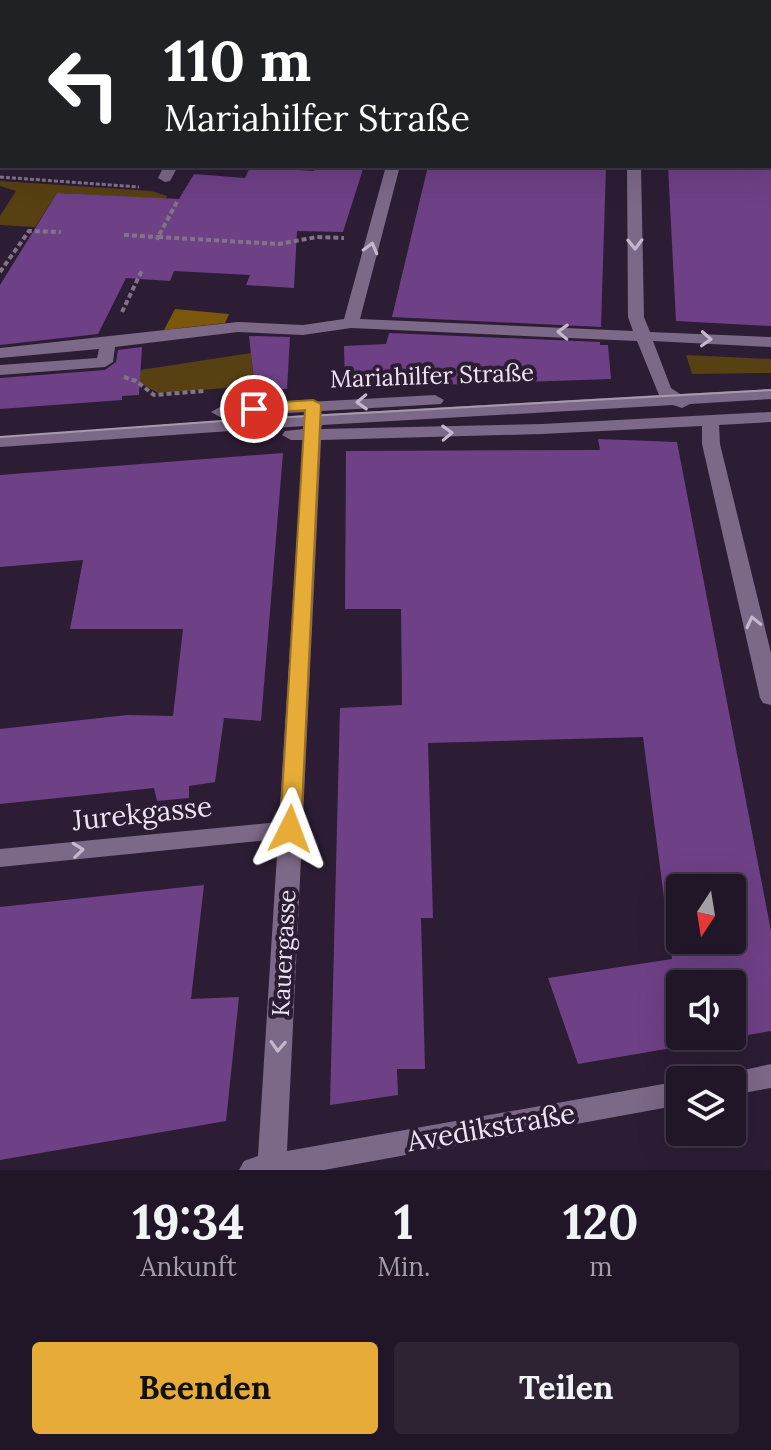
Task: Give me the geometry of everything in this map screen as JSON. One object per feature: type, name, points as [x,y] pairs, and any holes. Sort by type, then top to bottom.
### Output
[{"type":"street","points":[[351,323],[392,168]]},
{"type":"street","points":[[634,168],[636,317],[641,336],[671,396],[710,420],[771,429]]},
{"type":"street","points":[[0,353],[238,327],[303,330],[351,323],[771,342]]},
{"type":"street","points":[[0,370],[105,362],[108,343]]},
{"type":"street","points":[[0,442],[671,396],[768,398]]},
{"type":"street","name":"Mariahilfer Straße","points":[[0,429],[313,420],[467,432],[771,417]]},
{"type":"street","name":"Mariahilfer Straße","points":[[0,454],[313,420]]},
{"type":"street","name":"Kauergasse","points":[[263,1168],[290,829],[313,420]]},
{"type":"street","points":[[710,420],[711,444],[771,698]]},
{"type":"street","name":"Jurekgasse","points":[[0,858],[290,829]]},
{"type":"street","points":[[746,1080],[771,1076]]},
{"type":"street","name":"Avedikstraße","points":[[263,1168],[666,1096]]},
{"type":"path","points":[[0,177],[143,188]]},
{"type":"path","points":[[157,239],[184,191]]},
{"type":"path","points":[[0,272],[29,231],[61,232]]},
{"type":"path","points":[[124,235],[279,244],[317,237],[373,239]]},
{"type":"path","points":[[108,343],[142,270]]},
{"type":"path","points":[[105,362],[104,370],[136,381],[154,395],[209,391]]},
{"type":"shaded area","points":[[0,181],[151,191],[167,196],[166,199],[57,193],[35,227],[0,225],[0,216],[16,191],[0,186]]},
{"type":"shaded area","points":[[175,309],[229,314],[225,323],[164,330]]},
{"type":"shaded area","points":[[251,353],[254,386],[158,393],[121,373]]},
{"type":"shaded area","points":[[686,355],[771,359],[771,373],[692,374]]},
{"type":"building","points":[[250,168],[314,171],[315,168],[363,168],[343,232],[297,231],[294,288],[246,285],[250,275],[174,271],[170,281],[126,278],[98,334],[0,345],[0,285],[57,193],[179,199],[194,174],[245,178]]},
{"type":"building","points":[[428,168],[606,168],[601,327],[392,317]]},
{"type":"building","points":[[668,168],[771,168],[771,326],[676,321]]},
{"type":"building","points":[[389,333],[600,342],[600,345],[608,345],[611,379],[345,388],[344,346],[386,344]]},
{"type":"building","points":[[249,336],[290,337],[287,389],[255,390]]},
{"type":"building","points":[[142,347],[139,395],[122,396],[122,400],[0,409],[0,378],[105,370],[116,362],[118,350]]},
{"type":"building","points":[[598,439],[677,442],[771,931],[771,1031],[746,1035],[746,970],[666,970],[666,1049],[578,1064],[548,978],[672,959],[671,954],[746,954],[746,874],[666,874],[666,913],[643,737],[428,743],[433,918],[421,918],[425,1069],[397,1069],[398,1095],[330,1105],[340,708],[402,705],[401,609],[345,609],[346,451],[600,450]]},
{"type":"building","points":[[283,453],[261,721],[224,718],[215,782],[189,786],[189,798],[157,801],[154,788],[0,804],[0,729],[127,715],[173,716],[183,629],[70,629],[83,560],[0,567],[0,475]]},
{"type":"building","points":[[204,885],[191,999],[239,997],[226,1121],[0,1160],[0,907]]},
{"type":"tram line","points":[[0,437],[236,420],[771,390]]},
{"type":"route","points":[[254,409],[313,404],[290,829]]}]
